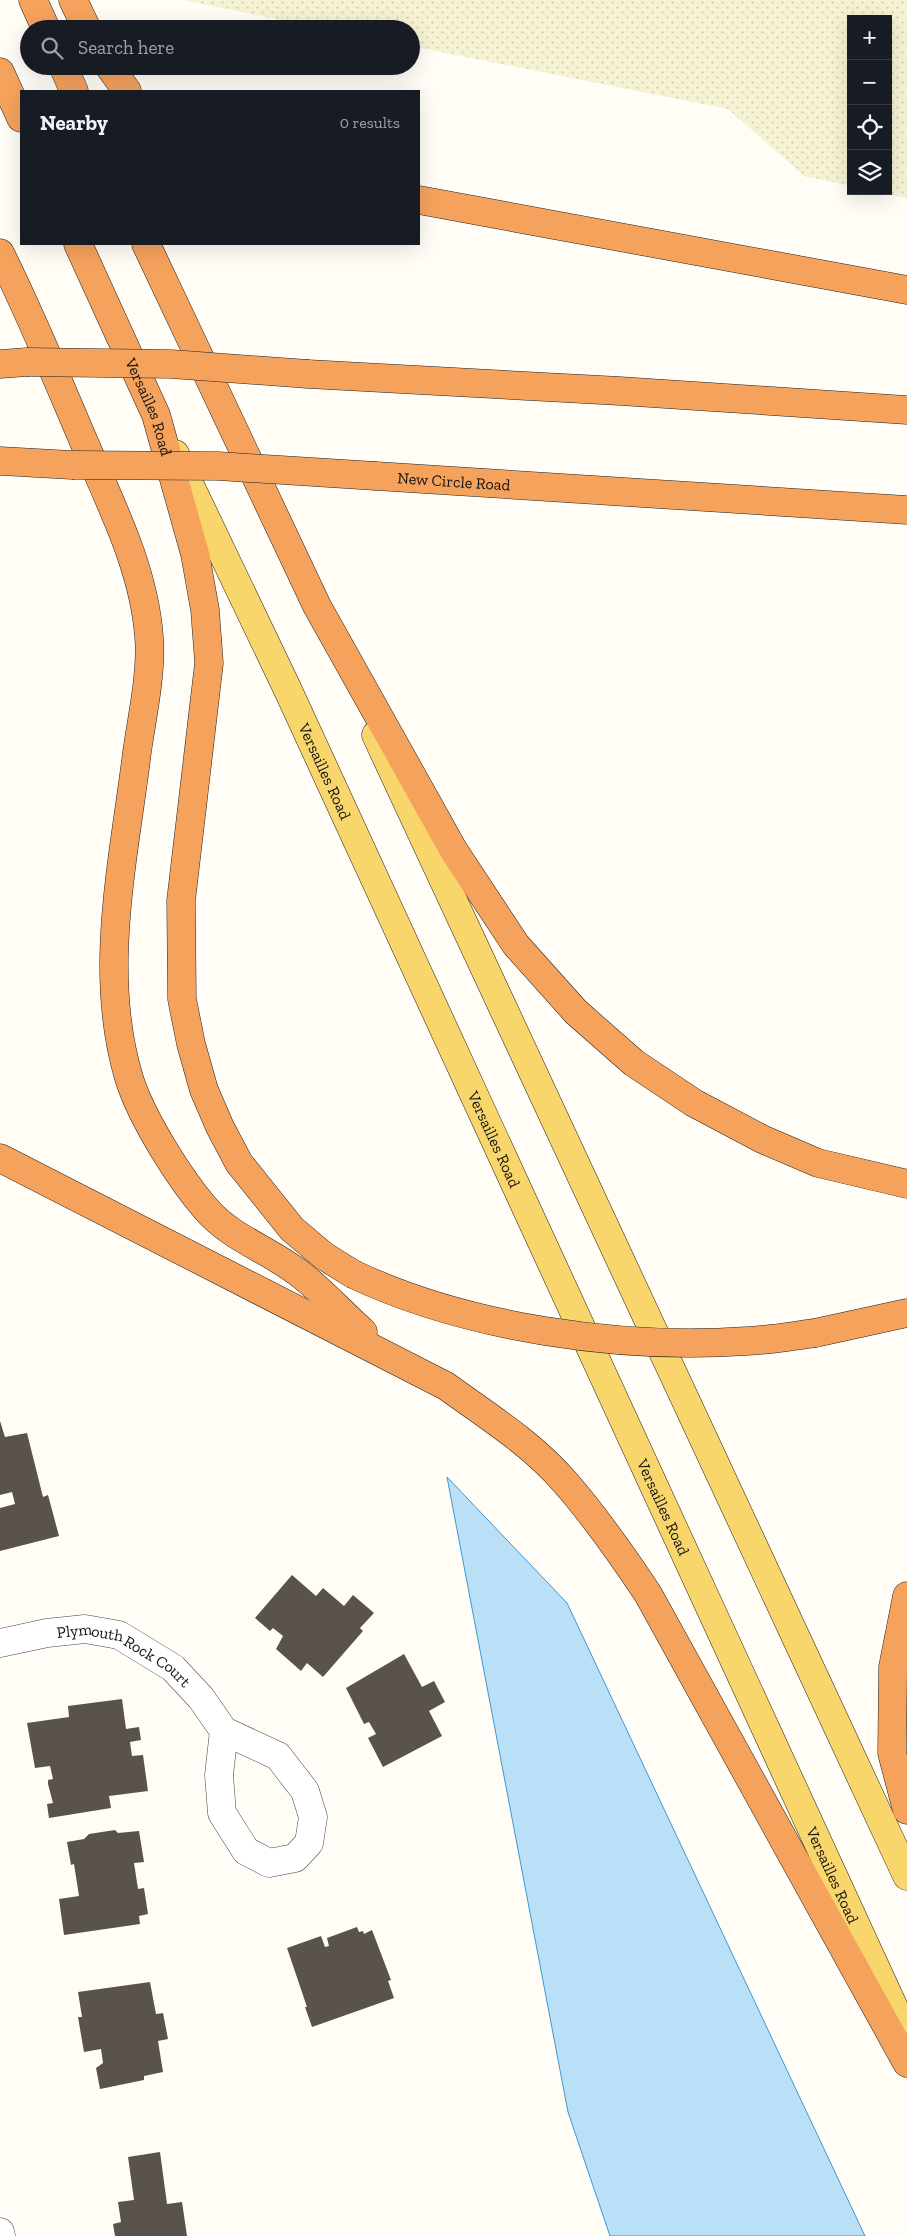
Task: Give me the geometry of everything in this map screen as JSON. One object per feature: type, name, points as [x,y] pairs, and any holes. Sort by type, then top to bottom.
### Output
[{"type":"highway","points":[[32,0],[42,20]]},
{"type":"highway","points":[[73,0],[83,20]]},
{"type":"highway","points":[[0,72],[20,116]]},
{"type":"highway","points":[[67,75],[74,90]]},
{"type":"highway","points":[[115,75],[126,90]]},
{"type":"highway","points":[[420,200],[907,290]]},
{"type":"highway","name":"Versailles Road","points":[[78,245],[156,414]]},
{"type":"highway","points":[[146,245],[316,606],[454,851],[516,945],[576,1012],[634,1063],[694,1103],[762,1139],[818,1163],[907,1184]]},
{"type":"highway","points":[[0,253],[21,295],[121,529],[144,597],[150,640],[146,687],[114,934],[114,985],[119,1032],[129,1080],[150,1124],[177,1171],[207,1210],[237,1236],[299,1273],[386,1354]]},
{"type":"highway","points":[[0,364],[27,362],[171,364],[907,410]]},
{"type":"highway","points":[[156,414],[200,578],[209,663],[181,901],[182,999],[191,1044],[204,1090],[220,1127],[239,1163],[292,1229],[324,1256],[353,1274],[402,1295],[482,1318],[620,1340],[693,1343],[739,1342],[815,1333],[907,1313]]},
{"type":"highway","name":"New Circle Road","points":[[0,461],[72,466],[218,466],[622,490],[907,510]]},
{"type":"highway","points":[[622,490],[907,525]]},
{"type":"highway","points":[[0,1158],[446,1386],[511,1432],[563,1480],[608,1536],[648,1594],[907,2063]]},
{"type":"highway","points":[[907,1596],[893,1668],[892,1752],[907,1810]]},
{"type":"main road","name":"Versailles Road","points":[[156,414],[287,688],[907,2036]]},
{"type":"main road","points":[[316,606],[907,1876]]},
{"type":"street","name":"Plymouth Rock Court","points":[[0,1643],[47,1633],[85,1629],[119,1635],[173,1668],[201,1698],[224,1731]]},
{"type":"street","points":[[224,1731],[278,1756],[305,1790],[313,1817],[309,1843],[295,1858],[269,1863],[246,1851],[222,1813],[219,1775],[224,1731]]},
{"type":"shaded area","points":[[183,0],[907,0],[907,198],[892,195],[892,15],[847,15],[847,185],[804,176],[728,109],[420,48],[420,20],[282,20]]},
{"type":"water","points":[[447,1477],[567,1603],[865,2236],[610,2236],[568,2112]]},
{"type":"building","points":[[0,1421],[5,1437],[27,1433],[43,1497],[48,1495],[59,1536],[0,1551],[0,1508],[15,1504],[12,1492],[0,1495]]},
{"type":"building","points":[[292,1575],[316,1596],[323,1588],[344,1606],[353,1595],[374,1613],[360,1628],[363,1631],[323,1677],[307,1663],[301,1671],[276,1649],[283,1636],[273,1628],[270,1631],[255,1618]]},
{"type":"building","points":[[404,1654],[422,1687],[434,1681],[445,1702],[429,1711],[442,1736],[383,1767],[368,1738],[376,1734],[369,1722],[364,1724],[346,1688]]},
{"type":"building","points":[[122,1699],[126,1729],[139,1727],[141,1740],[130,1742],[132,1756],[143,1755],[148,1791],[109,1796],[111,1808],[49,1818],[47,1804],[53,1803],[48,1784],[48,1780],[53,1779],[50,1766],[35,1768],[27,1723],[69,1717],[68,1706]]},
{"type":"building","points":[[115,1830],[118,1833],[139,1831],[144,1862],[134,1863],[138,1889],[144,1888],[148,1914],[139,1916],[140,1924],[64,1935],[59,1899],[79,1896],[74,1864],[71,1865],[67,1842],[84,1839],[89,1834]]},
{"type":"building","points":[[357,1927],[359,1932],[363,1931],[364,1934],[372,1930],[391,1980],[388,1981],[394,1998],[312,2027],[287,1948],[321,1936],[325,1947],[329,1946],[327,1938]]},
{"type":"building","points":[[150,1982],[156,2014],[163,2013],[168,2039],[158,2041],[163,2072],[144,2076],[144,2080],[100,2089],[96,2068],[103,2063],[101,2049],[84,2052],[78,2017],[82,2017],[78,1992]]},
{"type":"building","points":[[160,2152],[167,2204],[182,2202],[187,2236],[115,2236],[113,2224],[121,2222],[118,2202],[134,2200],[128,2157]]}]
